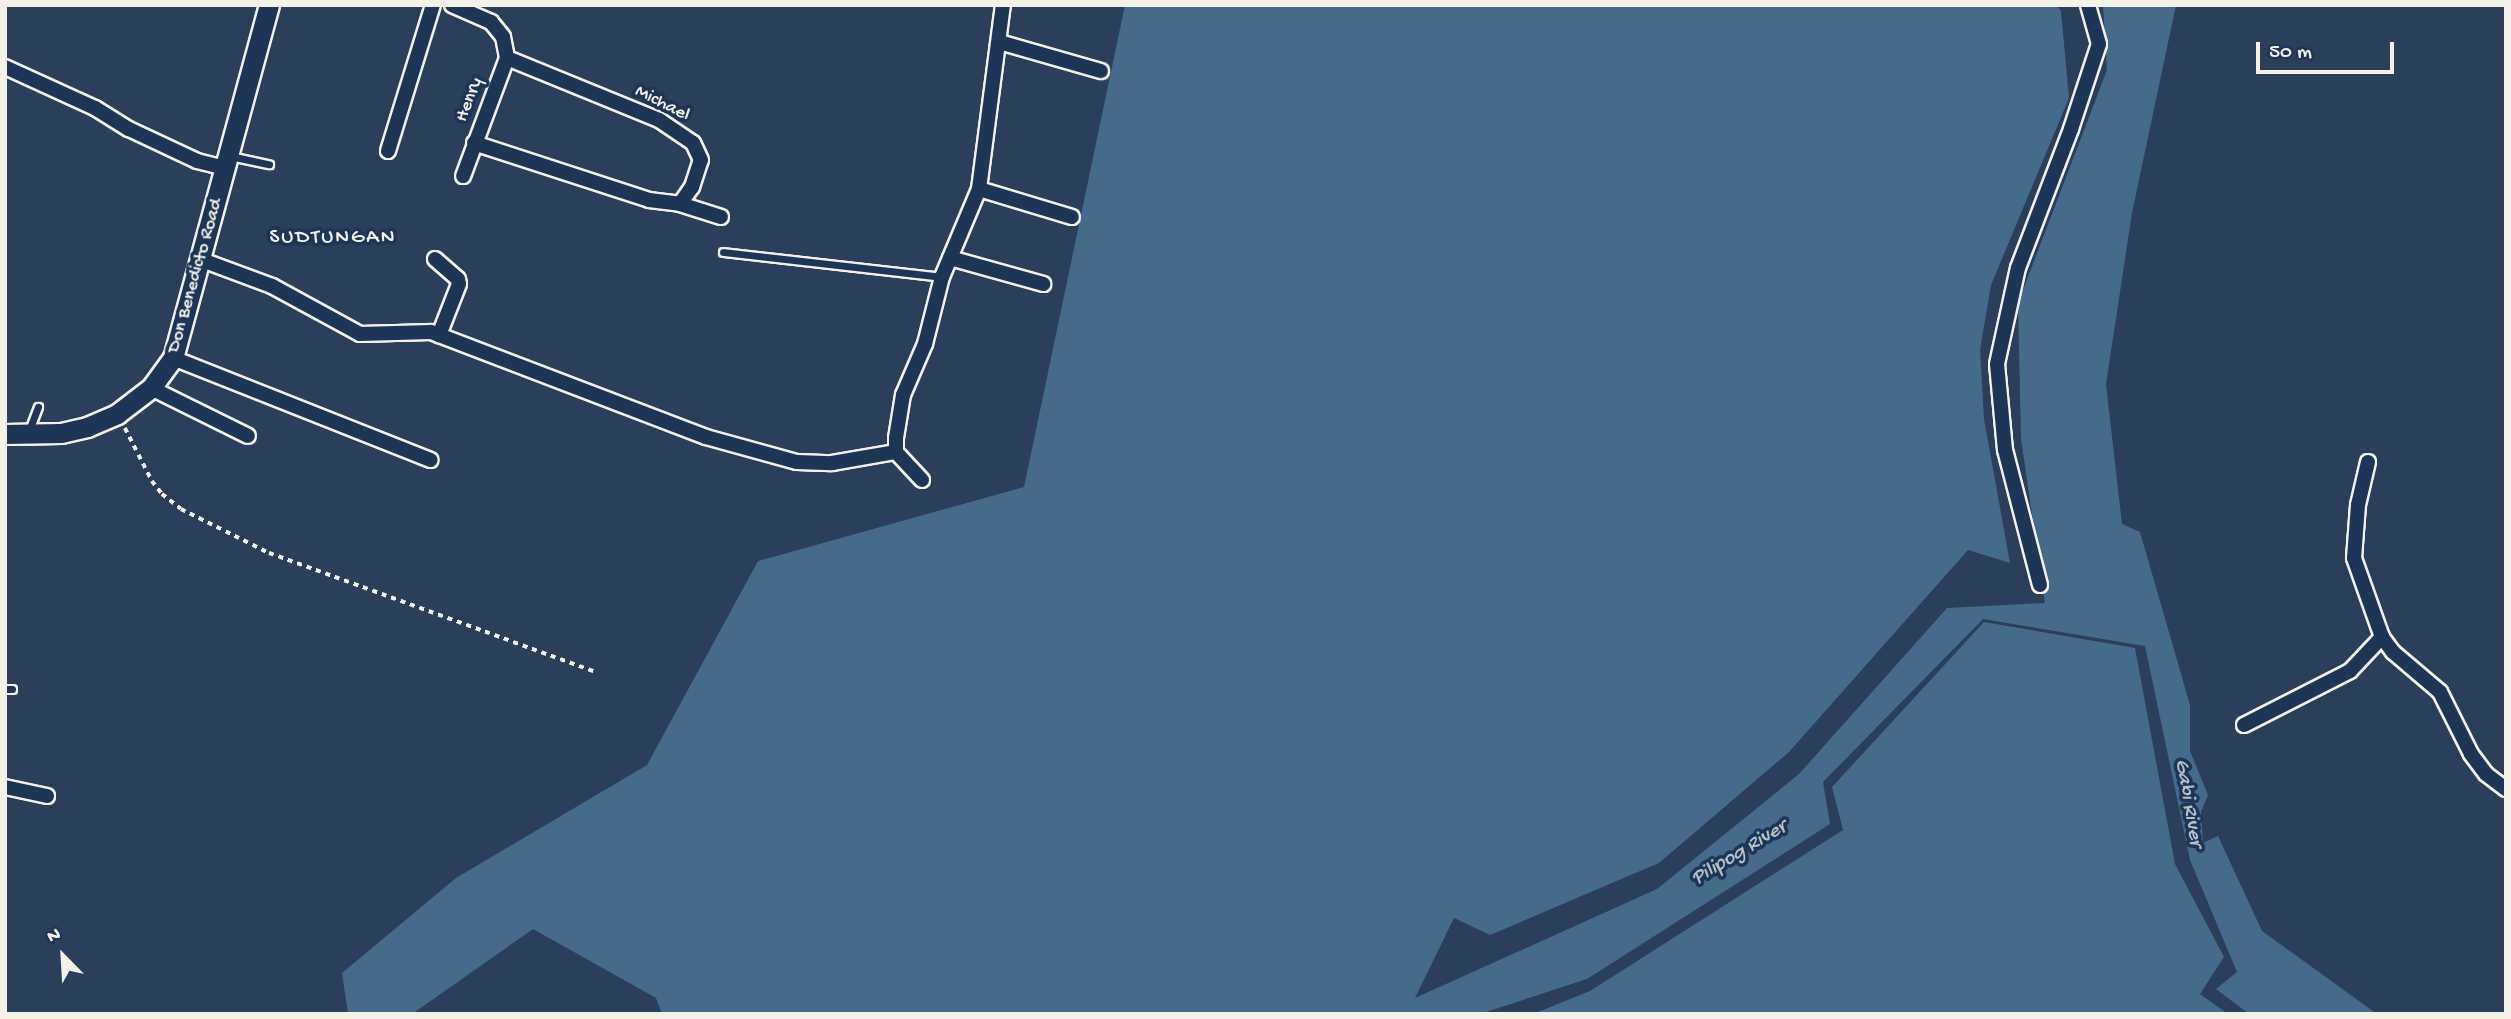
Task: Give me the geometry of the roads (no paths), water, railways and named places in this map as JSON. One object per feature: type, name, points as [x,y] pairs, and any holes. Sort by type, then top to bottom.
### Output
[{"type":"street","name":"Don Benedicto Road","points":[[5,434],[61,433],[87,427],[117,414],[151,388],[173,358],[202,260],[269,5]]},
{"type":"street","points":[[388,151],[433,5]]},
{"type":"street","points":[[452,5],[491,22],[503,37],[507,58]]},
{"type":"street","points":[[922,480],[896,452],[903,395],[925,344],[942,277],[979,189],[1003,5]]},
{"type":"street","points":[[2040,585],[2005,450],[1997,364],[2018,268],[2071,129],[2099,44],[2088,5]]},
{"type":"street","points":[[999,42],[1101,71]]},
{"type":"street","name":"Henry","points":[[463,176],[507,58]]},
{"type":"street","name":"Michael","points":[[507,58],[659,120],[693,142],[701,160],[692,187],[680,204]]},
{"type":"street","points":[[5,67],[95,108],[129,130],[197,161],[228,162]]},
{"type":"street","points":[[474,144],[649,200],[680,204],[721,217]]},
{"type":"street","points":[[979,189],[1072,217]]},
{"type":"street","points":[[950,258],[1043,284]]},
{"type":"street","points":[[435,259],[458,279],[459,284],[439,335]]},
{"type":"street","points":[[202,260],[272,286],[360,334],[431,332],[706,437],[797,462],[832,463],[896,452]]},
{"type":"street","points":[[173,358],[432,460]]},
{"type":"street","points":[[151,388],[248,436]]},
{"type":"street","points":[[2368,462],[2358,505],[2354,558],[2382,637],[2393,652],[2440,692],[2471,754],[2486,774],[2506,789]]},
{"type":"street","points":[[2244,725],[2350,671],[2382,637]]},
{"type":"street","points":[[5,788],[47,796]]},
{"type":"lane","points":[[228,162],[269,164]]},
{"type":"lane","points":[[723,252],[942,277]]},
{"type":"lane","points":[[27,434],[38,407]]},
{"type":"water","points":[[1125,5],[2056,5],[2061,11],[2069,98],[1991,285],[1980,350],[1984,419],[2010,563],[1968,550],[1789,752],[1659,863],[1490,935],[1454,918],[1415,998],[1657,889],[1799,774],[1947,608],[2045,603],[2021,439],[2018,303],[2107,70],[2103,5],[2176,5],[2132,213],[2106,384],[2122,524],[2140,532],[2190,705],[2190,751],[2208,795],[2201,812],[2203,843],[2218,836],[2262,931],[2377,1014],[2249,1014],[2216,989],[2237,972],[2190,860],[2145,646],[1983,619],[1823,782],[1830,824],[1587,979],[1480,1014],[662,1014],[656,998],[533,929],[412,1014],[348,1014],[342,973],[456,878],[647,765],[758,561],[1024,487]]},
{"type":"water","points":[[1984,622],[2135,648],[2175,864],[2224,957],[2200,994],[2228,1014],[1533,1014],[1590,991],[1843,830],[1832,787]]},
{"type":"district","name":"SUDTUNGAN","points":[[333,239]]},
{"type":"water label","name":"Gabi River","points":[[2187,803]]},
{"type":"water label","name":"Pilipog River","points":[[1740,854]]}]
